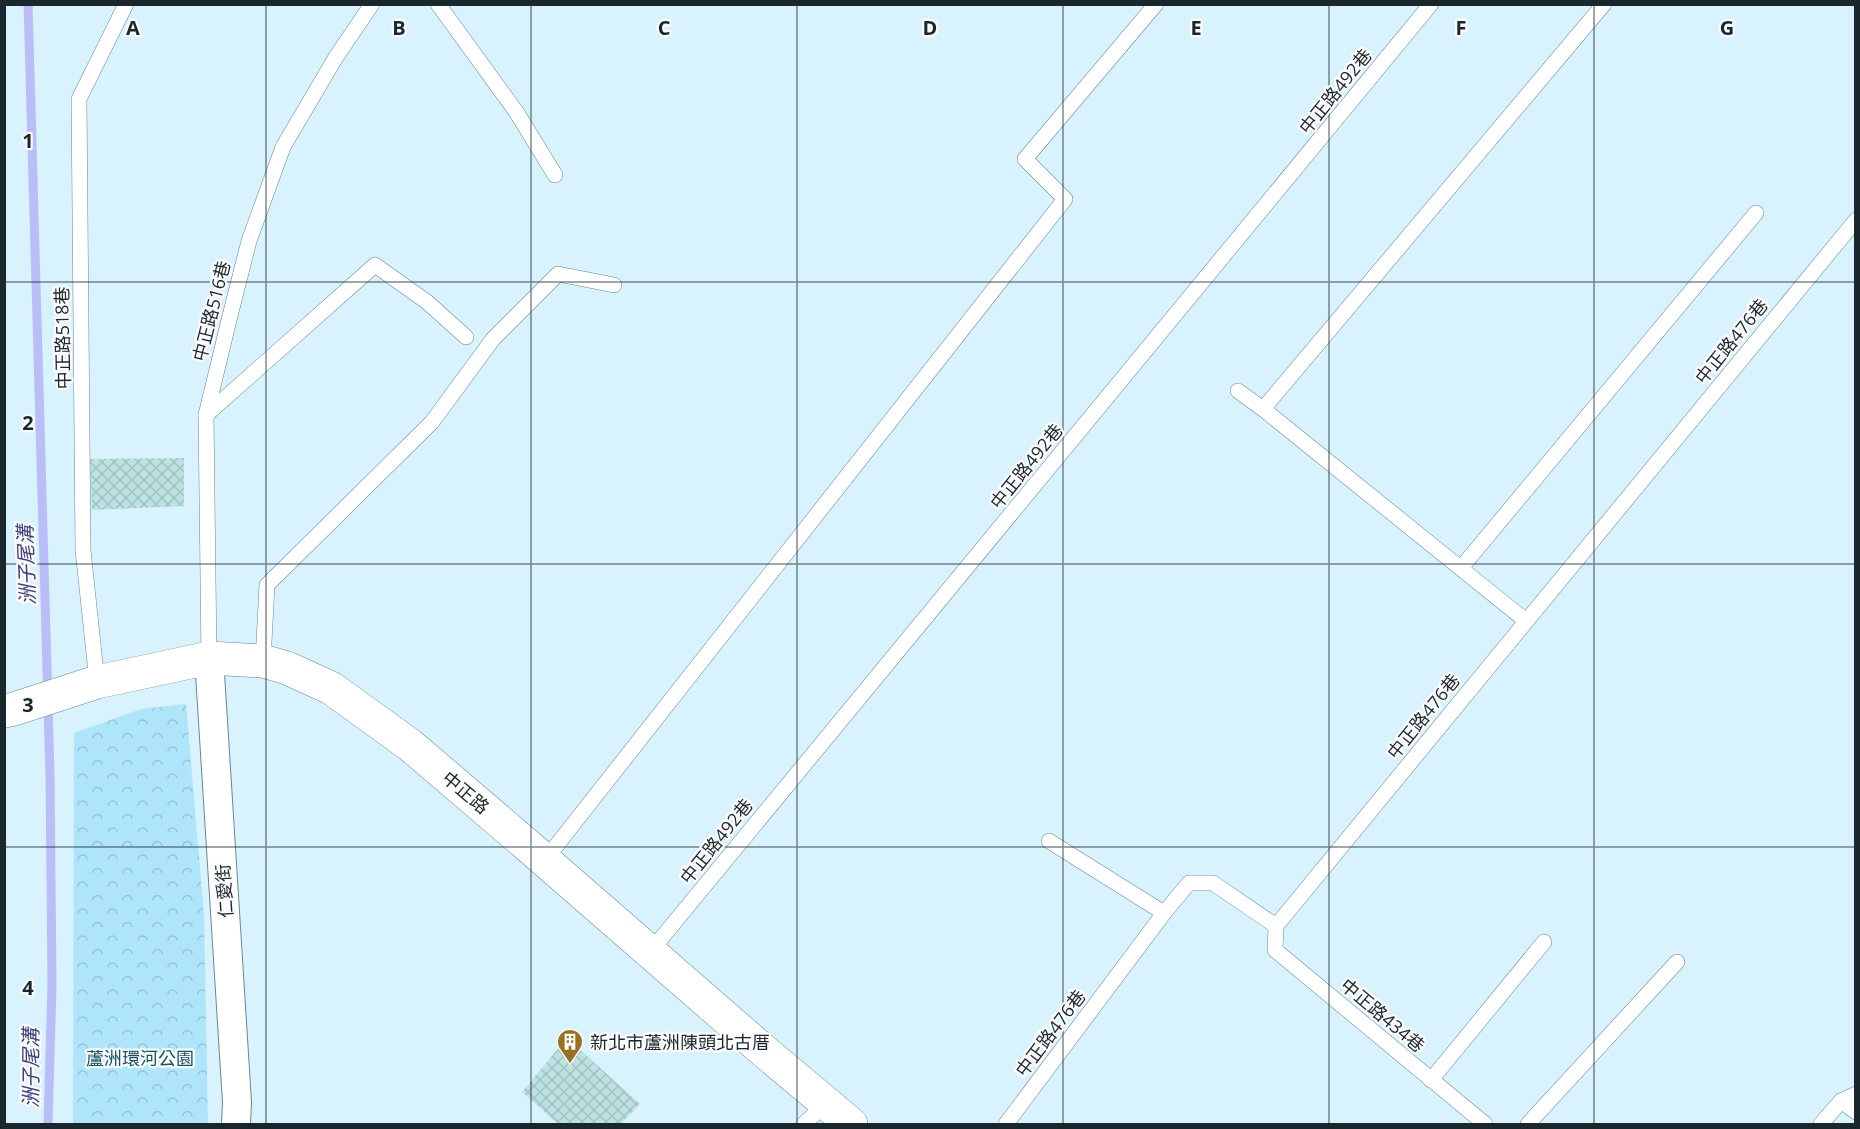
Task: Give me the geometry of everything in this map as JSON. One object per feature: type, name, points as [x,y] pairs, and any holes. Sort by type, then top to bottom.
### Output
[{"type":"street","name":"中正路","points":[[34,702],[97,682],[209,658],[263,661],[287,668],[331,688],[410,745],[650,952],[815,1114],[851,1125]]},
{"type":"street","name":"仁愛街","points":[[209,658],[237,1102],[236,1125]]},
{"type":"lane","name":"中正路518巷","points":[[97,682],[83,550],[79,99],[126,4]]},
{"type":"lane","name":"中正路516巷","points":[[209,658],[206,415],[249,241],[283,147],[336,57],[372,4]]},
{"type":"lane","points":[[438,4],[517,113],[555,175]]},
{"type":"lane","points":[[544,860],[1065,199],[1025,159],[1156,4]]},
{"type":"lane","name":"中正路492巷","points":[[650,952],[1431,4]]},
{"type":"lane","points":[[1263,409],[1604,4]]},
{"type":"lane","points":[[1461,568],[1756,213]]},
{"type":"lane","name":"中正路476巷","points":[[1006,1125],[1164,913],[1189,883],[1213,883],[1276,926],[1856,220]]},
{"type":"lane","points":[[206,415],[375,264],[427,302],[466,336]]},
{"type":"lane","points":[[263,661],[267,585],[432,422],[493,339],[558,274],[614,285]]},
{"type":"lane","points":[[1238,391],[1526,621]]},
{"type":"lane","points":[[1049,841],[1164,913]]},
{"type":"lane","name":"中正路434巷","points":[[1276,926],[1275,950],[1485,1125]]},
{"type":"lane","points":[[1431,1080],[1544,942]]},
{"type":"lane","points":[[1528,1125],[1677,962]]},
{"type":"lane","points":[[1821,1125],[1840,1101],[1856,1094]]},
{"type":"lane","points":[[1840,1101],[1856,1112]]},
{"type":"green space","name":"蘆洲環河公園","points":[[186,704],[204,915],[208,1124],[73,1124],[74,733],[141,709]]},
{"type":"building","points":[[184,458],[184,506],[92,510],[90,459]]},
{"type":"building","name":"新北市蘆洲陳頭北古厝","points":[[567,1038],[640,1104],[621,1124],[558,1124],[522,1092]]},
{"type":"waterway","name":"洲子尾溝","points":[[28,4],[50,775],[52,985],[48,1124]]},
{"type":"place","name":"新北市蘆洲陳頭北古厝","points":[[570,1065]]}]
